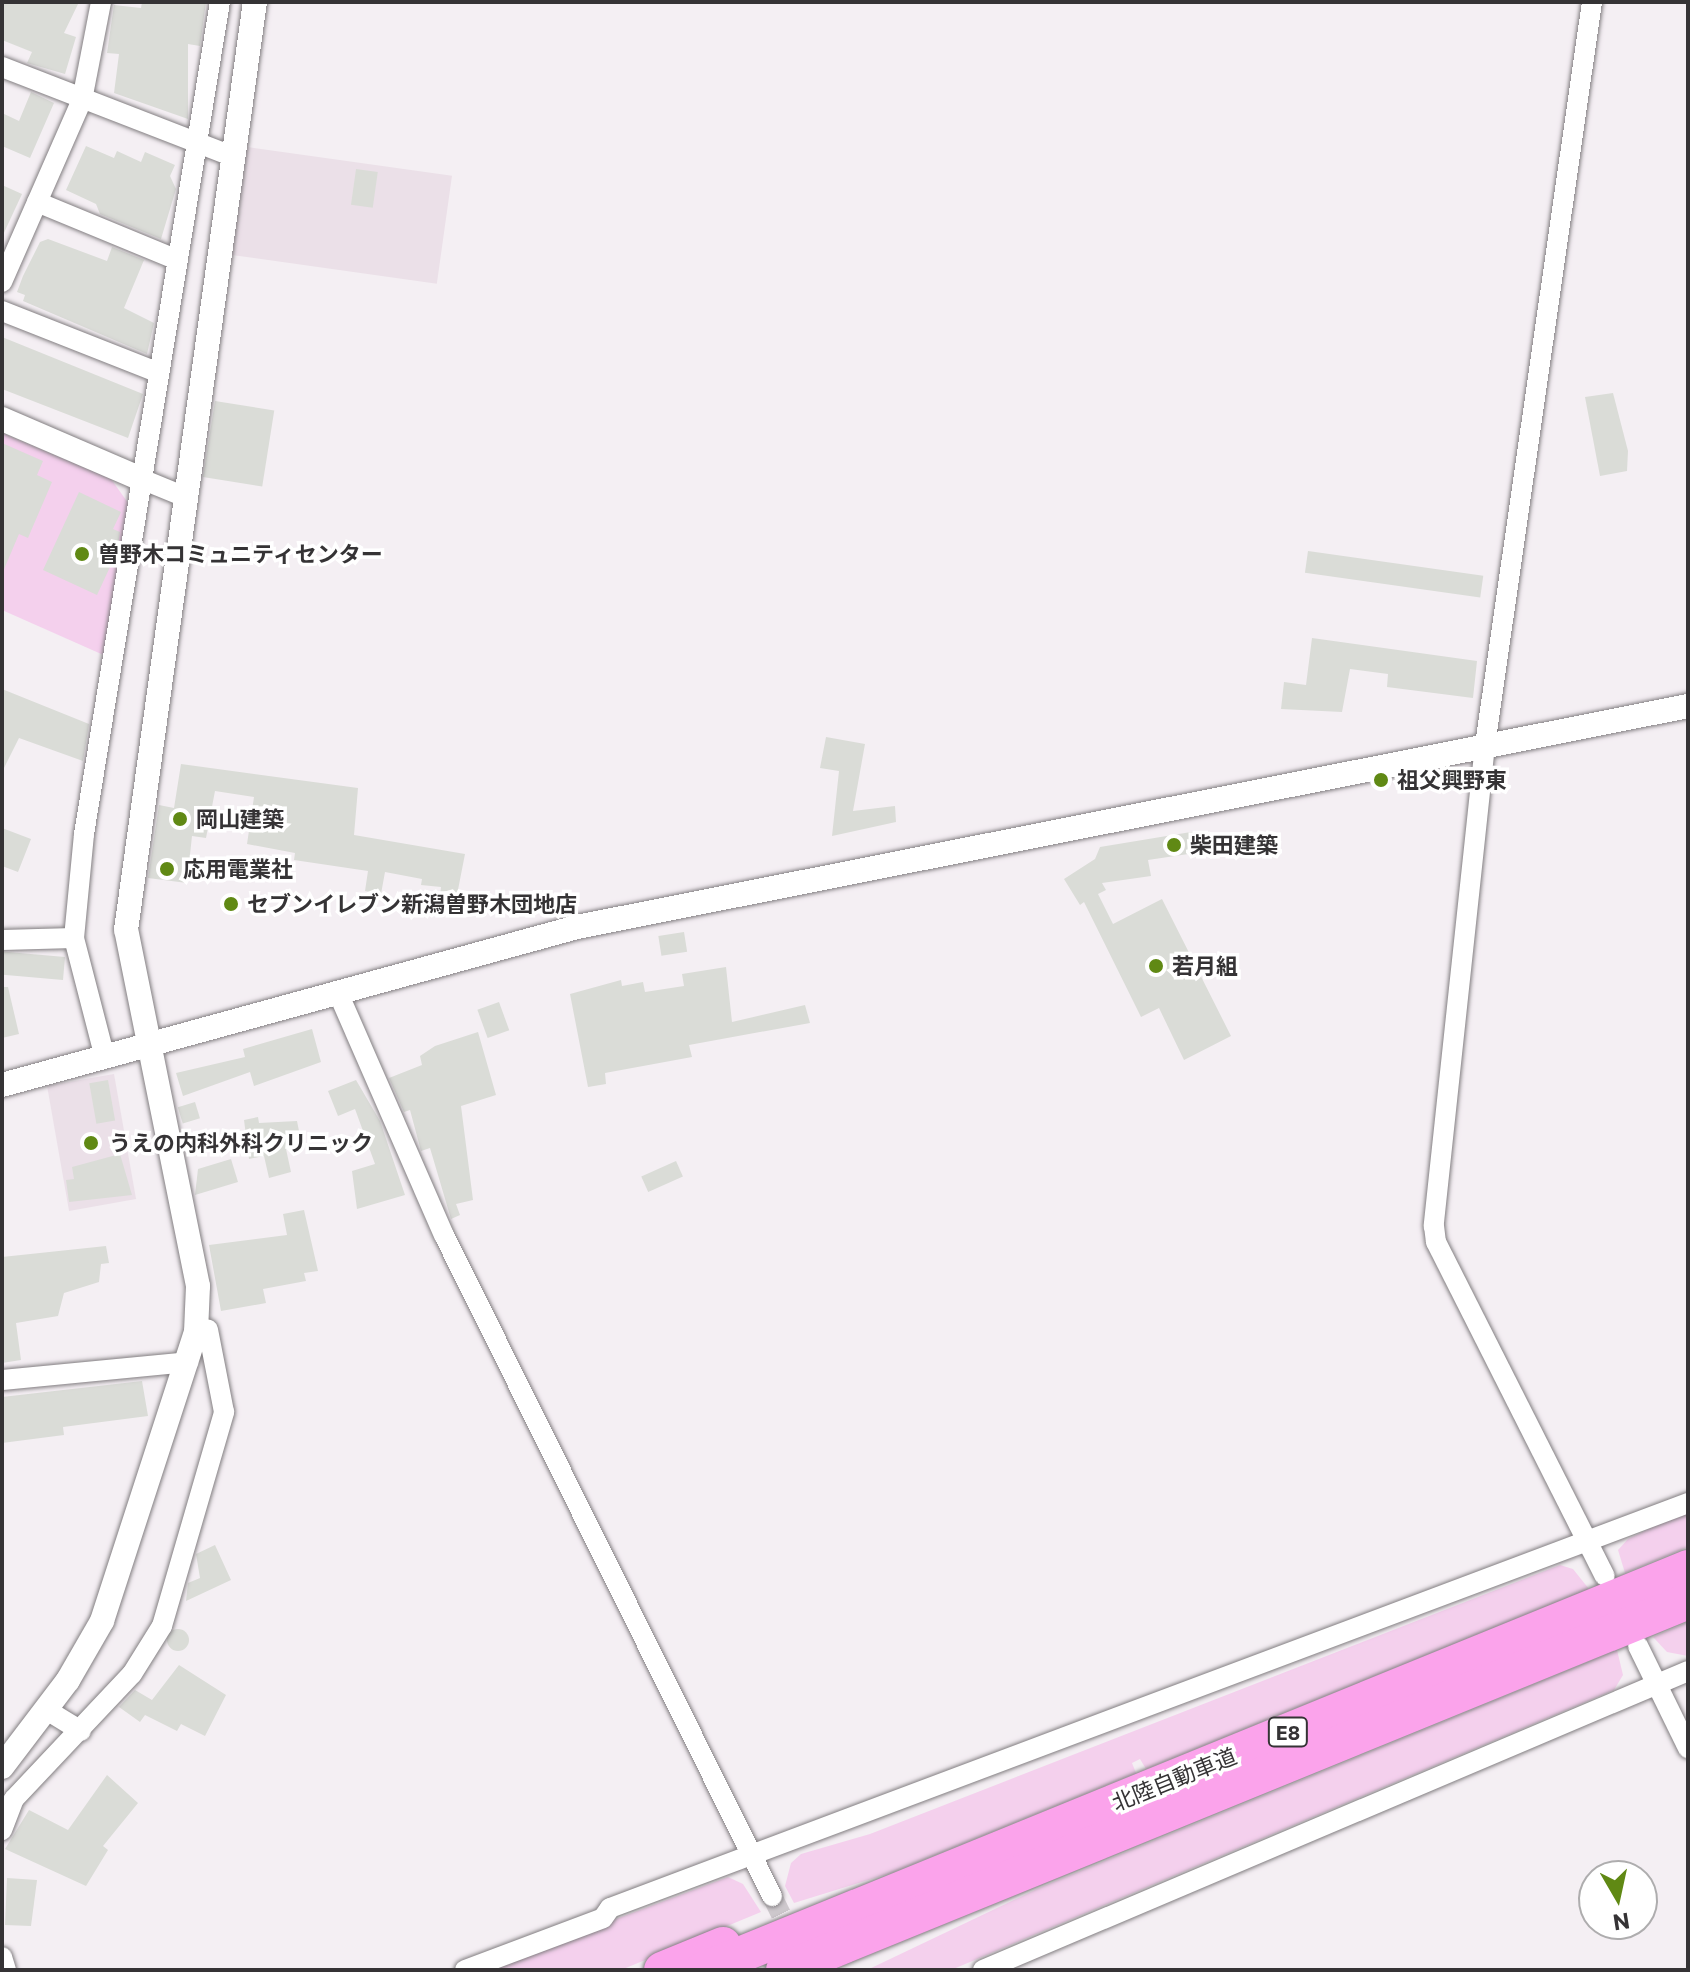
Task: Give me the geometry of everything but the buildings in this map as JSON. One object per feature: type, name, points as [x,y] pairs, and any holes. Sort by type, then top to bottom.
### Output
[{"type":"highway","name":"北陸自動車道","points":[[703,1970],[1688,1568]]},
{"type":"highway","name":"北陸自動車道","points":[[784,1970],[1688,1601]]},
{"type":"highway","points":[[834,1970],[1071,1854]]},
{"type":"highway","points":[[662,1970],[799,1914],[889,1894]]},
{"type":"street","points":[[2,282],[82,100],[101,2]]},
{"type":"street","points":[[105,1058],[74,938],[84,834],[139,478],[220,2]]},
{"type":"street","points":[[2,1767],[45,1709],[102,1621],[188,1362],[198,1286],[147,1047],[126,930],[255,2]]},
{"type":"street","points":[[1592,2],[1485,745],[1434,1226],[1605,1576]]},
{"type":"street","points":[[2,67],[232,156]]},
{"type":"street","points":[[37,202],[178,260]]},
{"type":"street","points":[[2,311],[157,372]]},
{"type":"street","points":[[2,419],[185,497]]},
{"type":"street","points":[[2,1085],[650,911],[1688,706]]},
{"type":"street","points":[[2,940],[74,938]]},
{"type":"street","points":[[339,995],[444,1235],[772,1896]]},
{"type":"street","points":[[2,1830],[14,1799],[132,1674],[162,1626],[224,1412],[208,1330]]},
{"type":"street","points":[[2,1380],[188,1362]]},
{"type":"street","points":[[465,1970],[751,1854],[1590,1544],[1688,1503]]},
{"type":"street","points":[[1638,1646],[1688,1748]]},
{"type":"street","points":[[983,1970],[1688,1671]]},
{"type":"street","points":[[45,1709],[81,1731]]},
{"type":"street","points":[[2,1957],[6,1970]]},
{"type":"shaded area","points":[[247,147],[452,176],[437,284],[232,255]]},
{"type":"shaded area","points":[[2,433],[111,479],[131,507],[108,657],[2,610]]},
{"type":"shaded area","name":"うえの内科外科クリニック","points":[[114,1074],[136,1199],[69,1211],[47,1086]]},
{"type":"shaded area","points":[[1688,1510],[1688,1547],[1625,1573],[1618,1550],[1628,1539]]},
{"type":"shaded area","points":[[1560,1565],[1573,1569],[1589,1589],[1146,1769],[1140,1759],[1132,1763],[1136,1773],[891,1873],[794,1903],[785,1886],[791,1863],[801,1854],[870,1834]]},
{"type":"shaded area","points":[[1688,1622],[1688,1656],[1667,1652],[1653,1637]]},
{"type":"shaded area","points":[[1617,1650],[1623,1675],[1614,1690],[951,1970],[867,1970],[1039,1888]]},
{"type":"shaded area","points":[[728,1877],[743,1884],[761,1912],[621,1970],[480,1970]]},
{"type":"tunnel","points":[[772,1896],[794,1941]]},
{"type":"place","name":"曽野木コミュニティセンター","points":[[82,554]]},
{"type":"place","name":"祖父興野東","points":[[1381,780]]},
{"type":"place","name":"岡山建築","points":[[180,819]]},
{"type":"place","name":"柴田建築","points":[[1174,845]]},
{"type":"place","name":"応用電業社","points":[[167,869]]},
{"type":"place","name":"セブンイレブン新潟曽野木団地店","points":[[231,904]]},
{"type":"place","name":"若月組","points":[[1156,966]]},
{"type":"place","name":"うえの内科外科クリニック","points":[[91,1143]]}]
